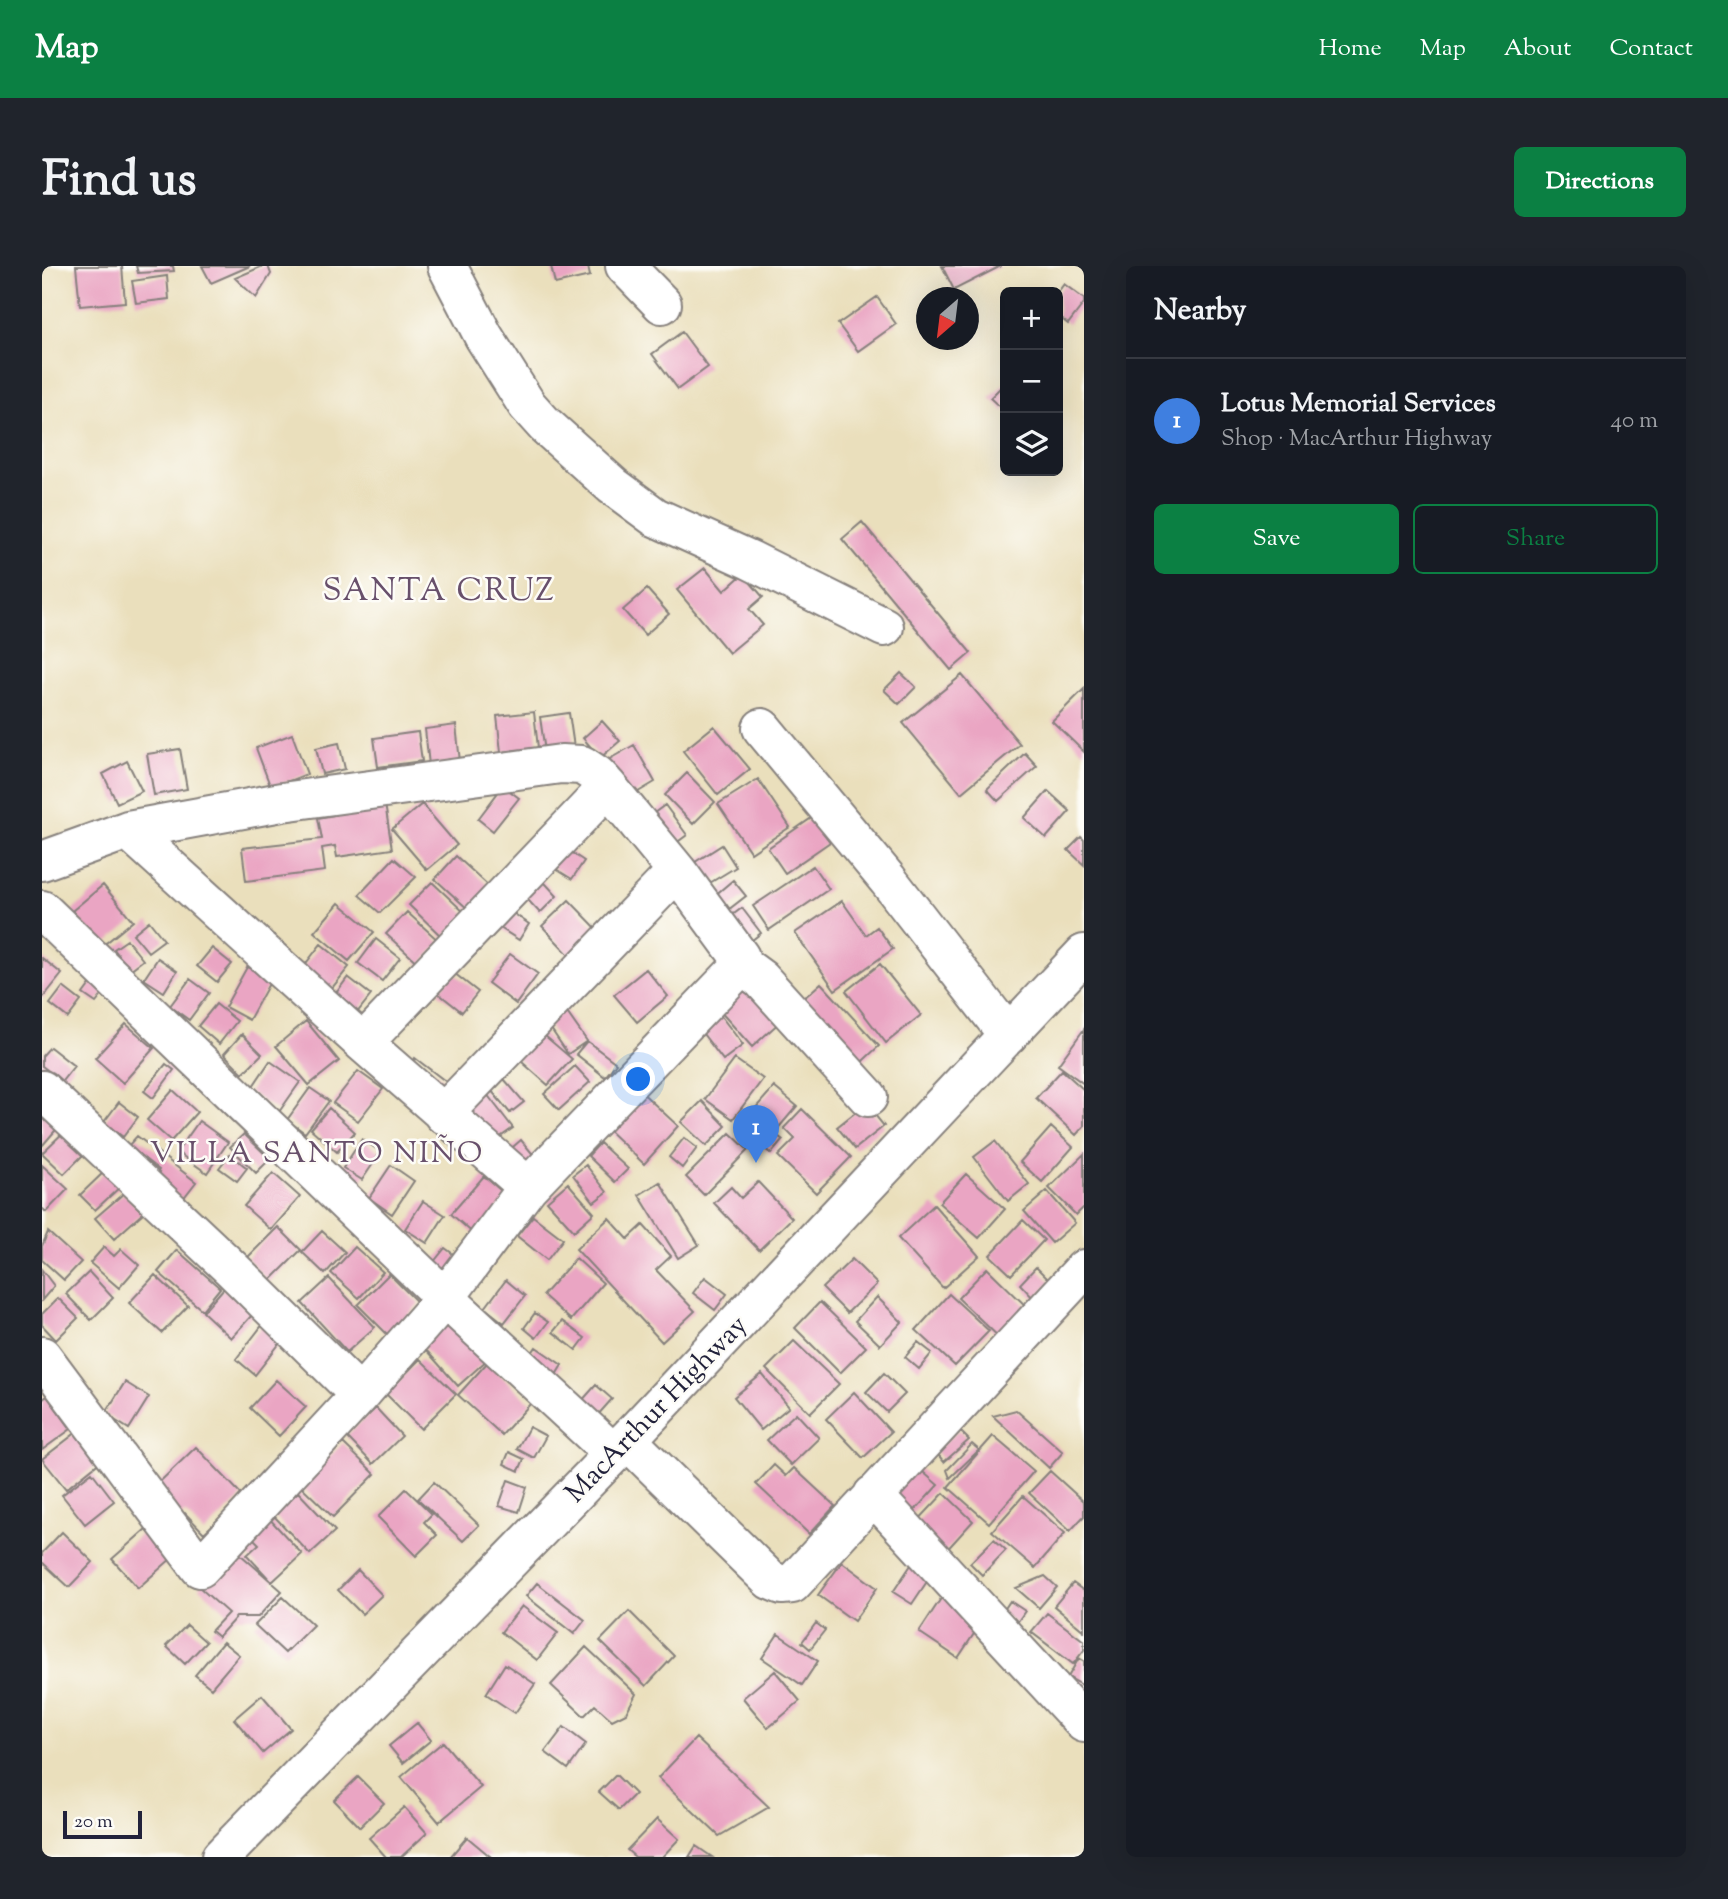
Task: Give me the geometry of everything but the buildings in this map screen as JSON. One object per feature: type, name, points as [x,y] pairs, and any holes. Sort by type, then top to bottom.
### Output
[{"type":"main road","points":[[447,266],[484,337],[527,405],[545,425],[613,485],[656,517],[717,544],[884,627]]},
{"type":"main road","points":[[625,266],[662,304]]},
{"type":"main road","points":[[762,728],[888,880],[1008,1035]]},
{"type":"main road","points":[[42,861],[128,830],[282,802],[561,764],[582,765],[608,787],[677,871],[740,957],[742,965],[761,979],[868,1097]]},
{"type":"main road","points":[[363,1043],[608,787]]},
{"type":"main road","points":[[128,830],[363,1043],[528,1187]]},
{"type":"main road","points":[[443,1114],[677,871]]},
{"type":"main road","points":[[42,910],[445,1298],[620,1447],[770,1580],[782,1585],[792,1584],[1084,1269]]},
{"type":"main road","name":"MacArthur Highway","points":[[220,1857],[620,1447],[1083,956]]},
{"type":"main road","points":[[42,1356],[200,1568],[360,1395],[445,1298],[528,1187],[742,965]]},
{"type":"main road","points":[[42,1090],[232,1269],[360,1395]]},
{"type":"main road","points":[[873,1495],[1084,1723]]},
{"type":"place","name":"Lotus Memorial Services","points":[[756,1163]]},
{"type":"district","name":"SANTA CRUZ","points":[[439,589]]},
{"type":"district","name":"VILLA SANTO NIÑO","points":[[317,1152]]}]
